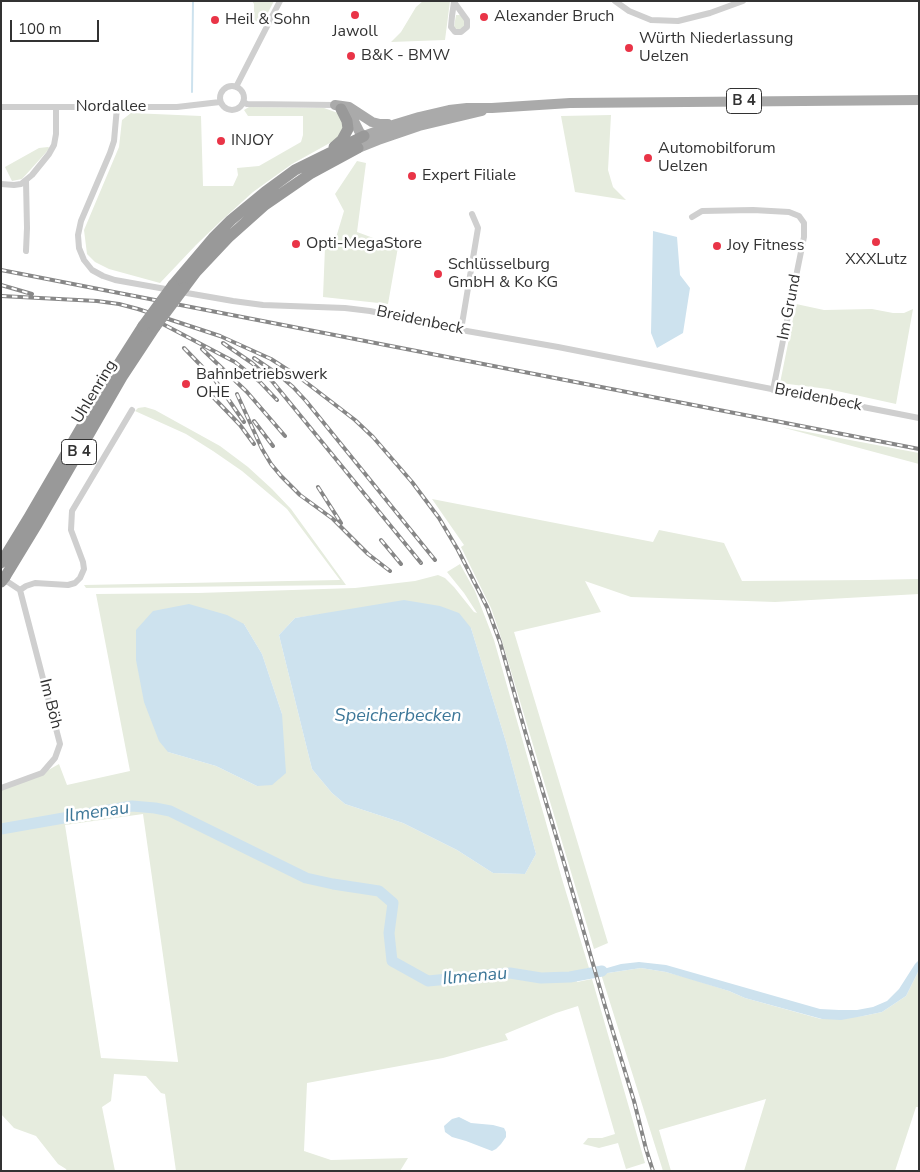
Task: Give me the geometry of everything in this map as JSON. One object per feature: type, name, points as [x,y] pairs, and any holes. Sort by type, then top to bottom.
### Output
[{"type":"highway","points":[[295,170],[342,140],[347,131],[348,124],[346,116],[338,107]]},
{"type":"highway","name":"B 4","points":[[149,327],[178,286],[196,256],[232,220],[264,192],[295,170],[364,136]]},
{"type":"highway","name":"B 4","points":[[178,286],[196,272],[228,238],[272,200],[310,174],[358,148]]},
{"type":"highway","name":"Uhlenring","points":[[1,563],[113,373],[149,327]]},
{"type":"highway","name":"Uhlenring","points":[[2,580],[36,526],[149,327]]},
{"type":"main road","name":"B 4","points":[[364,136],[396,124],[449,110],[467,108],[570,103],[919,100]]},
{"type":"main road","points":[[338,107],[349,106],[377,123],[396,124]]},
{"type":"main road","points":[[338,107],[353,119],[360,133],[369,139],[378,140]]},
{"type":"main road","name":"B 4","points":[[358,148],[419,126],[470,115],[492,108]]},
{"type":"main road","points":[[358,113],[363,124],[364,136],[358,148]]},
{"type":"street","points":[[236,87],[280,1]]},
{"type":"street","points":[[615,1],[629,12],[651,20],[678,21],[710,13],[743,1]]},
{"type":"street","points":[[228,86],[236,87],[243,94],[243,102],[240,107],[233,110],[227,109],[220,102],[220,96],[228,86]]},
{"type":"street","name":"Nordallee","points":[[1,107],[177,107],[220,102]]},
{"type":"street","points":[[243,102],[252,104],[338,107]]},
{"type":"street","points":[[1,184],[14,186],[26,181],[49,154],[56,134],[56,107]]},
{"type":"street","name":"Breidenbeck","points":[[117,107],[114,141],[81,221],[78,235],[79,248],[84,260],[92,270],[103,276],[114,280],[233,302],[370,311],[919,418]]},
{"type":"street","points":[[26,181],[26,251]]},
{"type":"street","name":"Im Grund","points":[[692,217],[702,211],[752,210],[789,212],[800,216],[804,223],[804,237],[774,390]]},
{"type":"street","points":[[461,330],[478,228],[472,214]]},
{"type":"street","points":[[2,580],[18,588],[36,583],[68,585],[75,583],[80,578],[84,569],[72,530],[72,511],[132,410]]},
{"type":"street","name":"Im Böh","points":[[1,788],[42,773],[55,758],[60,744],[18,588]]},
{"type":"shaded area","points":[[252,1],[274,1],[262,24],[254,20],[254,4]]},
{"type":"shaded area","points":[[423,1],[450,1],[445,40],[391,42],[401,32],[416,7]]},
{"type":"shaded area","points":[[456,15],[460,15],[464,19],[464,27],[458,30],[454,27]]},
{"type":"shaded area","points":[[249,107],[324,108],[338,113],[342,118],[343,128],[337,139],[292,164],[253,192],[196,245],[160,283],[109,269],[95,262],[87,254],[84,230],[119,147],[122,120],[131,113],[201,116],[203,186],[233,186],[238,175],[237,168],[259,166],[301,142],[303,135],[303,116],[248,116],[244,110]]},
{"type":"shaded area","points":[[611,115],[608,170],[613,187],[626,200],[575,192],[561,116]]},
{"type":"shaded area","points":[[39,148],[50,148],[22,179],[12,181],[5,167]]},
{"type":"shaded area","points":[[357,161],[366,163],[357,232],[398,247],[388,304],[323,297],[325,247],[335,241],[344,211],[335,194]]},
{"type":"shaded area","points":[[796,304],[824,310],[872,309],[893,313],[904,313],[913,309],[896,404],[828,389],[780,383]]},
{"type":"shaded area","points":[[145,407],[155,410],[220,446],[248,467],[291,509],[346,585],[86,588],[84,585],[340,580],[287,509],[242,471],[213,451],[186,434],[135,411],[138,408]]},
{"type":"shaded area","points":[[781,427],[919,453],[919,464]]},
{"type":"shaded area","points":[[432,499],[653,542],[659,530],[724,543],[742,581],[919,579],[919,594],[775,602],[631,597],[585,581],[601,612],[514,632],[608,943],[594,949],[491,608],[461,547],[464,545]]},
{"type":"shaded area","points":[[460,564],[475,591],[494,640],[589,968],[573,972],[577,982],[592,979],[645,1163],[626,1169],[618,1143],[599,1148],[583,1144],[588,1138],[602,1138],[615,1134],[578,1006],[505,1034],[508,1040],[443,1058],[307,1083],[304,1151],[331,1160],[408,1158],[400,1171],[176,1171],[165,1094],[161,1093],[146,1076],[114,1074],[111,1101],[102,1107],[115,1171],[67,1171],[58,1164],[36,1136],[14,1128],[1,1114],[1,790],[36,777],[59,764],[67,785],[130,771],[96,594],[355,588],[415,581],[438,575],[445,578],[474,612],[477,613],[447,572]],"holes":[[[323,614],[471,628],[506,742],[536,854],[525,874],[493,873],[457,850],[403,823],[345,804],[332,793],[312,769],[279,635],[295,618]],[[244,624],[262,654],[282,714],[257,786],[216,766],[168,752]],[[143,814],[178,1062],[101,1058],[65,825]]]},
{"type":"shaded area","points":[[641,968],[688,978],[745,998],[821,1019],[863,1016],[882,1012],[906,996],[919,970],[919,1107],[916,1107],[895,1171],[744,1171],[766,1099],[659,1130],[671,1171],[663,1171],[601,974]]},
{"type":"water","points":[[653,231],[677,237],[680,275],[690,288],[683,333],[657,348],[651,333]]},
{"type":"water","name":"Speicherbecken","points":[[404,600],[440,606],[459,613],[471,628],[506,742],[536,854],[525,874],[493,873],[457,850],[403,823],[345,804],[332,793],[312,769],[279,635],[295,618]]},
{"type":"water","points":[[189,604],[227,615],[244,624],[262,654],[282,714],[286,773],[272,785],[257,786],[216,766],[168,752],[159,741],[144,702],[136,660],[136,630],[153,611]]},
{"type":"water","points":[[919,960],[919,970],[906,996],[882,1012],[841,1020],[822,1019],[745,998],[729,991],[666,972],[641,968],[601,974],[586,974],[621,964],[639,962],[666,965],[820,1009],[857,1010],[873,1007],[887,1001],[899,989]]},
{"type":"water","points":[[459,1117],[471,1123],[504,1128],[506,1137],[492,1151],[452,1137],[445,1132],[444,1126],[452,1119]]},
{"type":"waterway","points":[[192,92],[193,1]]},
{"type":"waterway","name":"Ilmenau","points":[[1,829],[132,806],[170,811],[306,878],[379,891],[393,903],[389,933],[392,961],[428,981],[510,973],[541,978],[570,977],[602,971]]},
{"type":"railway","points":[[1,270],[919,449]]},
{"type":"railway","points":[[1,285],[32,294]]},
{"type":"railway","points":[[1,296],[97,301],[119,304],[220,336],[271,359],[299,377],[355,420],[373,437],[412,482],[439,518],[458,550],[487,607],[500,642],[653,1171]]},
{"type":"railway","points":[[157,321],[235,362],[260,382],[277,400]]},
{"type":"railway","points":[[223,343],[252,363],[272,381],[421,563]]},
{"type":"railway","points":[[184,348],[215,380],[244,422]]},
{"type":"railway","points":[[202,349],[247,392],[285,436]]},
{"type":"railway","points":[[254,358],[279,375],[306,401],[435,560]]},
{"type":"railway","points":[[237,394],[262,449],[281,476],[300,495],[333,519],[368,554],[390,571]]},
{"type":"railway","points":[[213,397],[240,425],[254,444]]},
{"type":"railway","points":[[254,421],[273,446]]},
{"type":"railway","points":[[318,487],[341,523]]},
{"type":"railway","points":[[381,540],[401,564]]},
{"type":"place","name":"Jawoll","points":[[355,15]]},
{"type":"place","name":"Alexander Bruch","points":[[484,17]]},
{"type":"place","name":"Heil & Sohn","points":[[215,20]]},
{"type":"place","name":"Würth Niederlassung Uelzen","points":[[629,48]]},
{"type":"place","name":"B&K - BMW","points":[[351,56]]},
{"type":"place","name":"INJOY","points":[[221,141]]},
{"type":"place","name":"Automobilforum Uelzen","points":[[648,158]]},
{"type":"place","name":"Expert Filiale","points":[[412,176]]},
{"type":"place","name":"XXXLutz","points":[[876,242]]},
{"type":"place","name":"Opti-MegaStore","points":[[296,244]]},
{"type":"place","name":"Joy Fitness","points":[[717,246]]},
{"type":"place","name":"Schlüsselburg GmbH & Ko KG","points":[[438,274]]},
{"type":"place","name":"Bahnbetriebswerk OHE","points":[[186,384]]}]
